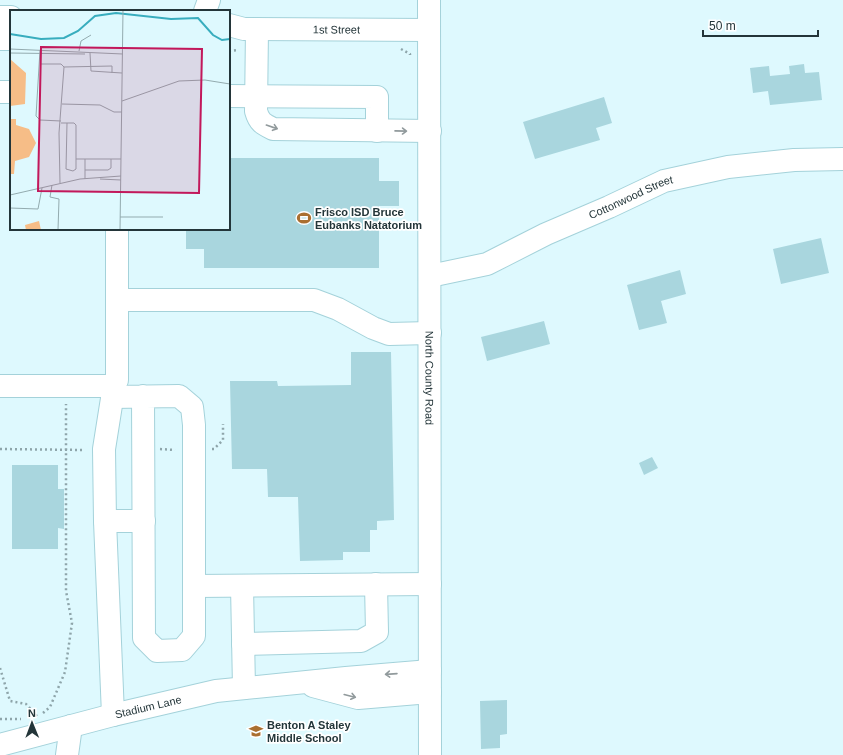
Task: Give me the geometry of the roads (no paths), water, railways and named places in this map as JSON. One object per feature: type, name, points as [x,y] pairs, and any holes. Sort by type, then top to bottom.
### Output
[{"type":"street","points":[[205,10],[209,0]]},
{"type":"street","name":"North County Road","points":[[429,0],[430,755]]},
{"type":"street","name":"1st Street","points":[[243,33],[429,30]]},
{"type":"street","points":[[243,33],[256,96],[256,111],[258,118],[263,124],[273,129],[430,132]]},
{"type":"street","points":[[0,39],[10,40]]},
{"type":"street","points":[[230,96],[377,97],[376,131]]},
{"type":"street","name":"Cottonwood Street","points":[[430,276],[487,264],[546,234],[664,181],[728,167],[794,160],[843,159]]},
{"type":"street","points":[[113,715],[105,521],[104,450],[113,392],[117,380],[117,230]]},
{"type":"street","points":[[117,300],[314,300],[338,309],[373,328],[389,334],[430,333]]},
{"type":"street","points":[[0,386],[113,392],[143,396],[179,396],[192,407],[194,425],[194,636],[182,650],[157,651],[144,638],[143,396]]},
{"type":"street","points":[[105,521],[144,521]]},
{"type":"street","points":[[243,644],[361,641],[377,632],[376,584]]},
{"type":"street","points":[[194,586],[430,584]]},
{"type":"street","points":[[242,586],[244,688]]},
{"type":"street","name":"Stadium Lane","points":[[12,747],[71,726],[216,691],[299,683],[358,698],[430,682]]},
{"type":"street","points":[[67,755],[71,726]]},
{"type":"place","name":"Frisco ISD Bruce Eubanks Natatorium","points":[[304,218]]},
{"type":"place","name":"Benton A Staley Middle School","points":[[256,731]]}]
